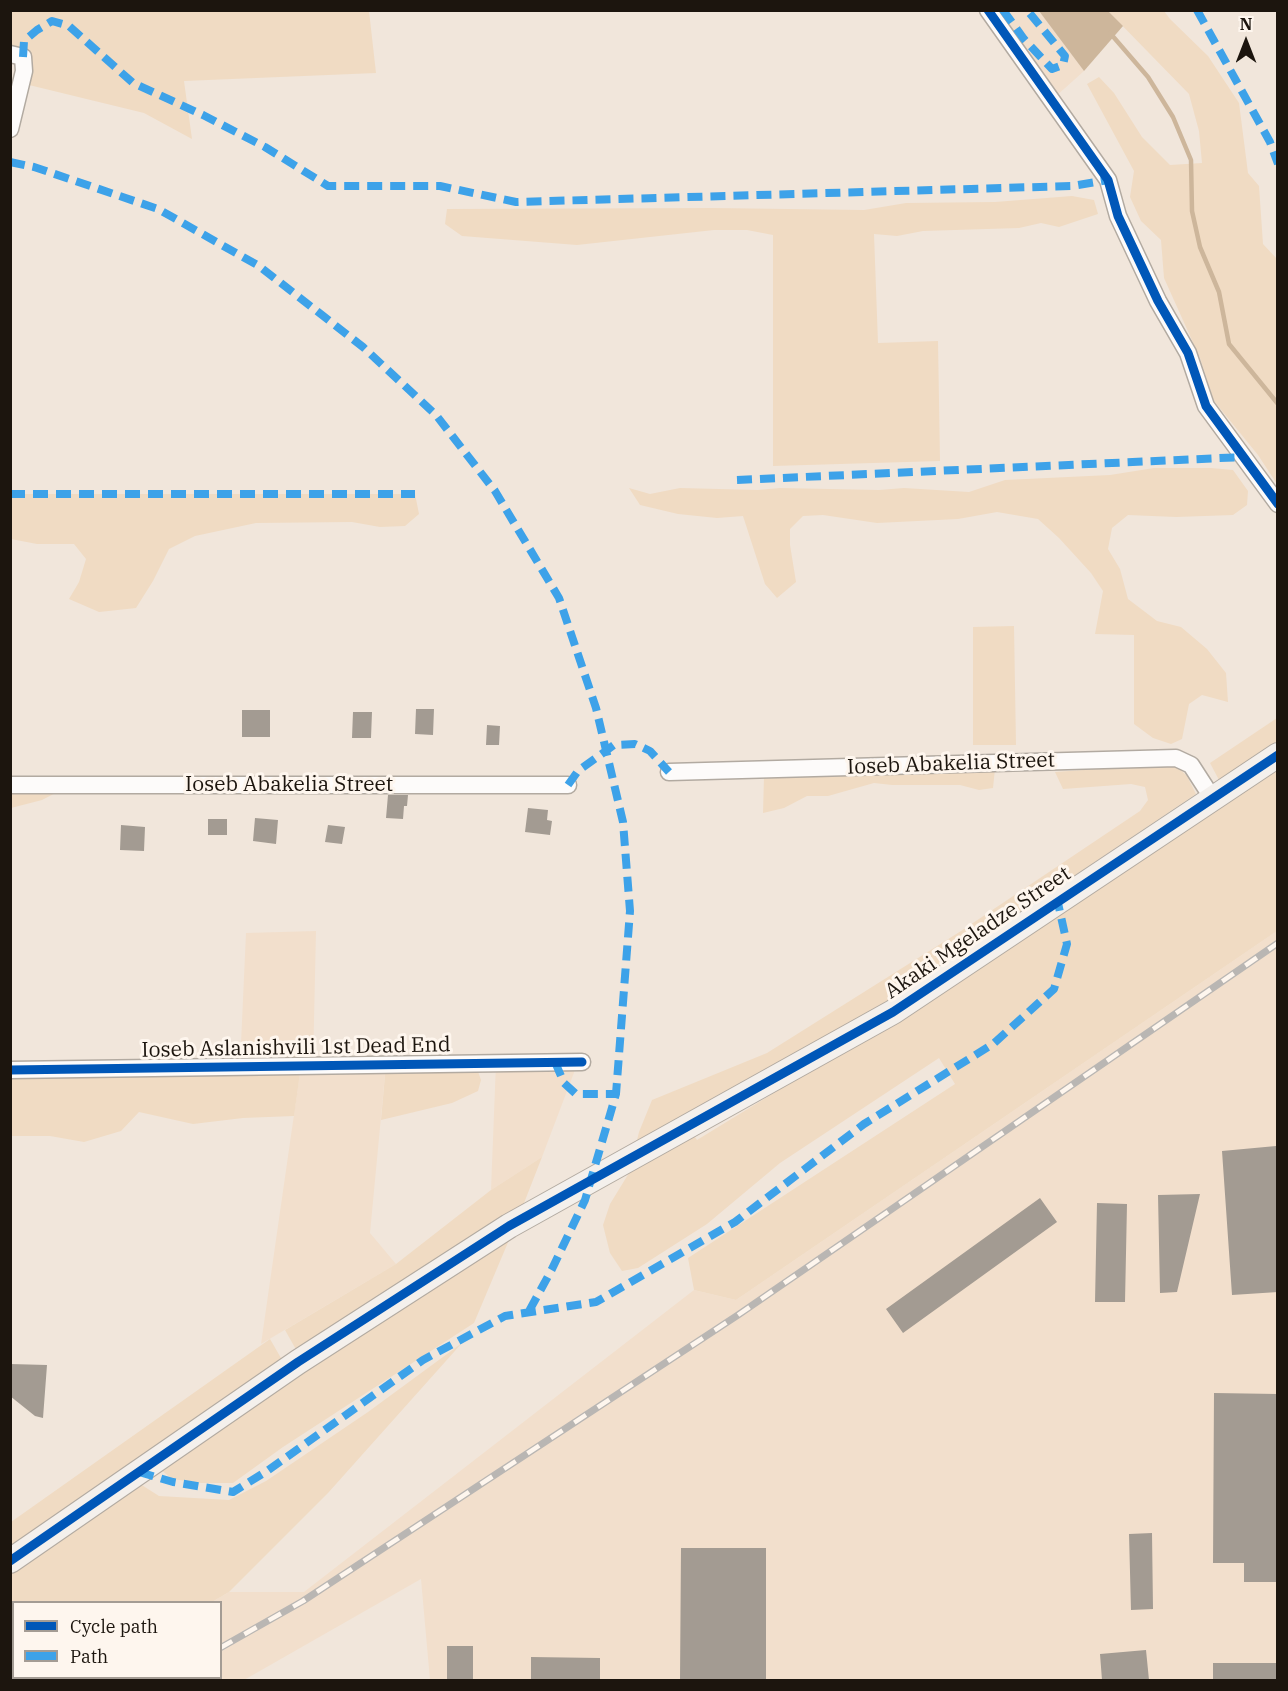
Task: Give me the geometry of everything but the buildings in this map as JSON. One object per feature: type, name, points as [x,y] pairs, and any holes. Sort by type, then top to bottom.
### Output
[{"type":"street","points":[[988,10],[1108,180],[1118,216],[1158,301],[1188,353],[1206,405],[1278,504]]},
{"type":"street","points":[[10,54],[23,57],[24,71],[10,129]]},
{"type":"street","name":"Akaki Mgeladze Street","points":[[10,1561],[298,1362],[509,1226],[892,1012],[1278,755]]},
{"type":"street","name":"Ioseb Abakelia Street","points":[[669,772],[1176,758],[1191,765],[1213,799]]},
{"type":"street","name":"Ioseb Abakelia Street","points":[[10,785],[568,785]]},
{"type":"street","name":"Ioseb Aslanishvili 1st Dead End","points":[[10,1070],[582,1062]]},
{"type":"shaded area","points":[[10,11],[369,11],[376,73],[184,81],[192,139],[144,113],[29,85],[31,56],[11,45]]},
{"type":"shaded area","points":[[978,11],[1039,11],[1084,71],[1045,106]]},
{"type":"shaded area","points":[[1039,11],[1108,11],[1123,26],[1084,71]]},
{"type":"shaded area","points":[[1108,11],[1164,11],[1208,56],[1239,103],[1248,173],[1259,186],[1263,244],[1277,259],[1277,484],[1258,455],[1214,401],[1200,358],[1164,278],[1161,240],[1141,221],[1130,197],[1134,171],[1087,84],[1099,77],[1114,93],[1142,137],[1170,165],[1202,163],[1199,131],[1189,94]]},
{"type":"shaded area","points":[[1072,196],[1094,200],[1098,214],[1059,227],[1041,223],[1019,228],[923,231],[897,236],[874,234],[878,343],[938,341],[940,461],[773,466],[773,235],[747,230],[714,230],[577,245],[462,236],[445,224],[447,209],[864,210],[906,203],[995,202]]},
{"type":"shaded area","points":[[1154,468],[1233,470],[1248,491],[1247,505],[1233,515],[1176,517],[1128,515],[1112,528],[1108,549],[1120,569],[1128,599],[1157,621],[1181,627],[1207,649],[1226,673],[1228,702],[1202,695],[1189,704],[1182,739],[1171,744],[1153,738],[1134,724],[1134,635],[1095,634],[1103,591],[1091,573],[1038,519],[997,512],[958,519],[877,523],[823,515],[803,516],[790,529],[796,582],[777,598],[765,584],[743,516],[717,518],[678,514],[640,505],[629,488],[650,494],[680,488],[879,490],[904,488],[969,492],[1005,480],[1110,475]]},
{"type":"shaded area","points":[[11,494],[415,494],[419,514],[405,526],[380,527],[352,522],[256,523],[195,536],[169,549],[136,608],[99,612],[69,599],[79,582],[86,559],[74,544],[37,544],[11,539]]},
{"type":"shaded area","points":[[1014,626],[1016,745],[973,745],[973,627]]},
{"type":"shaded area","points":[[1277,718],[1277,741],[1219,780],[1210,763]]},
{"type":"shaded area","points":[[1155,765],[1177,766],[1187,776],[1196,794],[864,1017],[682,1118],[697,1140],[973,971],[1277,767],[1277,931],[736,1300],[694,1290],[688,1258],[955,1084],[939,1058],[780,1163],[707,1224],[638,1268],[622,1271],[610,1253],[603,1225],[610,1204],[629,1173],[639,1132],[652,1100],[767,1053],[961,931],[1140,811],[1148,800],[1145,787],[1131,784],[1063,789],[1055,772]]},
{"type":"shaded area","points":[[995,769],[993,788],[979,790],[960,785],[874,783],[828,796],[807,796],[784,808],[763,813],[764,776]]},
{"type":"shaded area","points":[[11,785],[71,785],[42,800],[11,808]]},
{"type":"shaded area","points":[[316,931],[313,1065],[386,1064],[370,1233],[396,1264],[261,1344],[301,1066],[240,1066],[246,933]]},
{"type":"shaded area","points":[[1277,931],[1277,1680],[430,1680],[421,1579],[244,1680],[92,1680],[222,1679],[222,1601],[214,1601],[229,1592],[304,1592],[694,1290],[736,1300]]},
{"type":"shaded area","points":[[578,1062],[542,1157],[491,1190],[496,1063]]},
{"type":"shaded area","points":[[475,1063],[481,1080],[478,1091],[452,1103],[381,1120],[386,1064]]},
{"type":"shaded area","points":[[301,1066],[294,1116],[243,1118],[193,1124],[139,1112],[121,1131],[84,1142],[50,1136],[11,1136],[10,1070]]},
{"type":"shaded area","points":[[542,1157],[474,1323],[283,1447],[233,1483],[201,1483],[172,1479],[160,1469],[298,1353],[285,1330],[396,1264],[491,1190]]},
{"type":"shaded area","points":[[270,1339],[285,1365],[11,1551],[11,1522]]},
{"type":"shaded area","points":[[462,1343],[328,1493],[229,1592],[214,1601],[12,1601],[12,1679],[94,1679],[11,1680],[10,1570],[137,1482],[159,1496],[229,1500],[266,1481],[368,1412]]},
{"type":"waterway","points":[[1110,33],[1148,77],[1173,117],[1191,160],[1192,211],[1200,247],[1219,292],[1229,344],[1278,404]]},
{"type":"railway","points":[[222,1647],[303,1601],[738,1315],[1278,943]]},
{"type":"marked path","points":[[1003,10],[1024,39],[1052,69],[1063,65],[1065,56],[1027,10]]},
{"type":"marked path","points":[[1197,10],[1270,142],[1278,164]]},
{"type":"marked path","points":[[23,57],[24,41],[37,30],[52,21],[69,26],[133,83],[265,147],[328,186],[440,186],[516,202],[1072,186],[1108,180]]},
{"type":"marked path","points":[[10,162],[34,167],[158,209],[259,266],[363,347],[436,415],[495,491],[559,598],[596,708],[623,822],[630,911],[616,1094],[585,1200],[528,1313]]},
{"type":"marked path","points":[[737,480],[1244,457]]},
{"type":"marked path","points":[[10,494],[415,494]]},
{"type":"marked path","points":[[568,785],[578,771],[614,745],[635,744],[650,751],[669,772]]},
{"type":"marked path","points":[[139,1472],[173,1482],[233,1492],[267,1471],[423,1360],[505,1316],[596,1302],[735,1222],[864,1124],[993,1044],[1054,989],[1067,944],[1058,903]]},
{"type":"marked path","points":[[555,1062],[564,1083],[576,1094],[616,1094]]},
{"type":"cycle path","points":[[988,10],[1108,180],[1118,216],[1158,301],[1188,353],[1206,406],[1278,504]]},
{"type":"cycle path","points":[[10,1561],[298,1362],[509,1226],[893,1012],[1278,755]]},
{"type":"cycle path","points":[[10,1070],[582,1062]]}]
